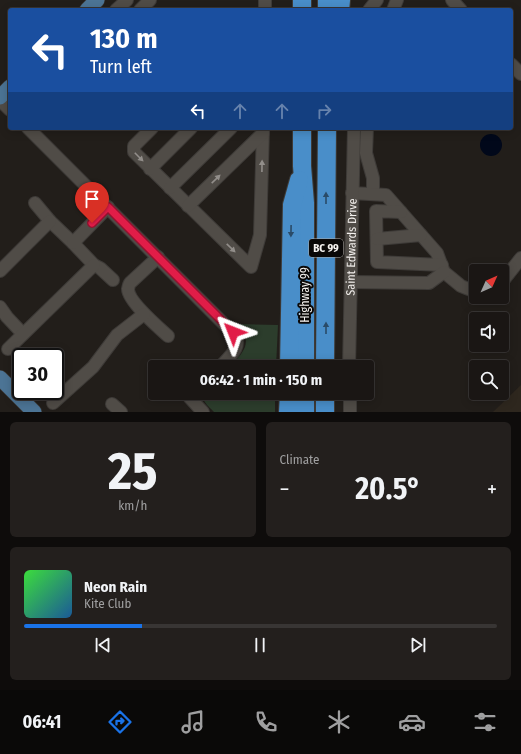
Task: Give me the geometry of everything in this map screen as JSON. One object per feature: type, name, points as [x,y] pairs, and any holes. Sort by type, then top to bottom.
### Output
[{"type":"highway","name":"Highway 99","points":[[302,130],[302,166],[305,203],[305,360]]},
{"type":"highway","name":"Highway 99","points":[[325,360],[327,130]]},
{"type":"highway","points":[[289,360],[292,205],[302,166]]},
{"type":"highway","points":[[288,412],[289,400]]},
{"type":"highway","points":[[305,400],[305,412]]},
{"type":"highway","points":[[325,400],[325,412]]},
{"type":"main road","points":[[89,8],[97,0]]},
{"type":"main road","points":[[0,96],[8,89]]},
{"type":"main road","points":[[0,378],[34,412]]},
{"type":"street","points":[[118,8],[126,0]]},
{"type":"street","points":[[142,8],[150,0]]},
{"type":"street","points":[[371,8],[377,0]]},
{"type":"street","points":[[452,0],[459,8]]},
{"type":"street","points":[[513,66],[521,74]]},
{"type":"street","points":[[0,100],[8,108]]},
{"type":"street","points":[[30,130],[236,336],[237,346],[227,360]]},
{"type":"street","points":[[150,130],[134,146],[134,152],[251,268],[260,235],[263,130]]},
{"type":"street","points":[[150,168],[189,130]]},
{"type":"street","points":[[170,188],[229,130]]},
{"type":"street","points":[[188,206],[263,130]]},
{"type":"street","name":"Saint Edwards Drive","points":[[349,360],[354,130]]},
{"type":"street","points":[[367,130],[366,153],[373,178],[373,194]]},
{"type":"street","points":[[352,193],[386,195],[437,253],[443,268],[461,286],[469,289]]},
{"type":"street","points":[[35,203],[50,221],[94,265],[100,268],[113,280]]},
{"type":"street","points":[[73,243],[108,207]]},
{"type":"street","points":[[401,212],[376,211],[377,262],[443,268]]},
{"type":"street","points":[[0,271],[50,221]]},
{"type":"street","points":[[377,239],[421,235]]},
{"type":"street","points":[[158,257],[130,283],[128,289],[130,295],[144,314],[168,336]]},
{"type":"street","points":[[509,273],[521,258]]},
{"type":"street","points":[[8,349],[94,265]]},
{"type":"street","points":[[351,282],[429,283],[443,268]]},
{"type":"street","points":[[0,307],[23,334]]},
{"type":"street","points":[[53,403],[93,367],[117,335],[144,314]]},
{"type":"street","points":[[191,400],[199,411]]},
{"type":"street","points":[[350,400],[350,412]]},
{"type":"shaded area","points":[[521,385],[521,412],[493,412],[505,400],[509,400],[509,397]]},
{"type":"green space","points":[[238,324],[278,325],[276,360],[236,360],[245,347],[246,342],[243,331]]},
{"type":"green space","points":[[275,400],[275,412],[214,412],[205,401]]},
{"type":"water","points":[[491,134],[499,137],[502,145],[499,153],[491,156],[483,153],[480,145],[483,137]]},
{"type":"route","points":[[92,223],[108,207],[233,332]]}]
